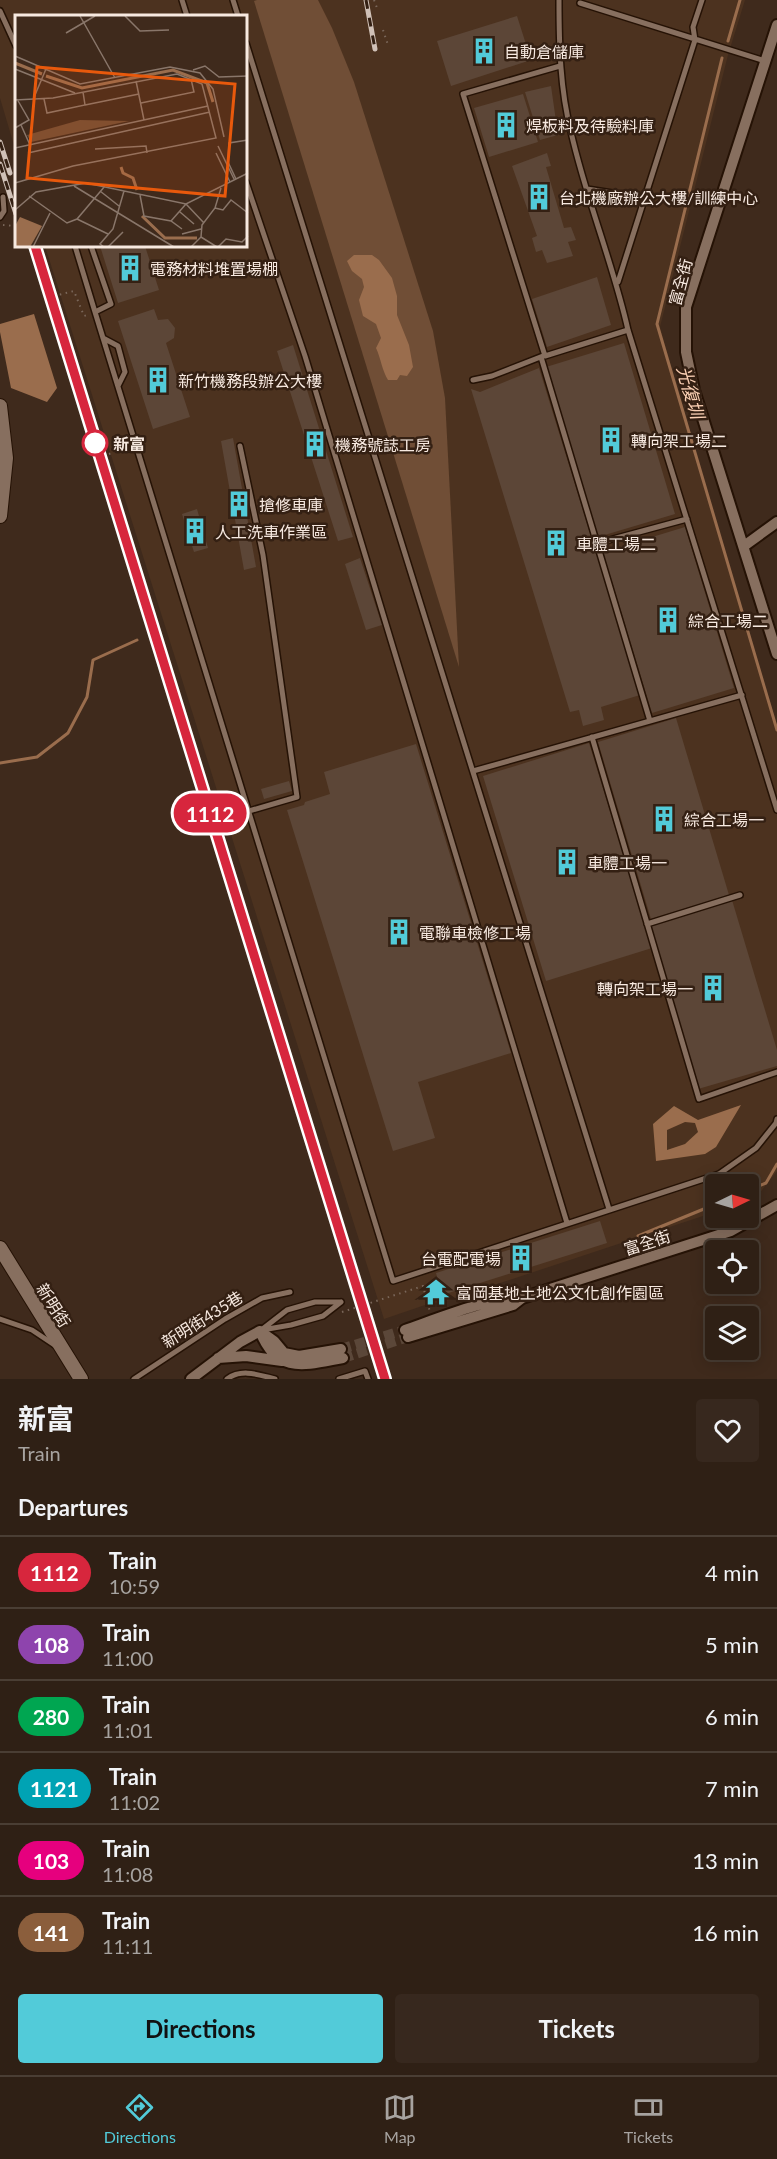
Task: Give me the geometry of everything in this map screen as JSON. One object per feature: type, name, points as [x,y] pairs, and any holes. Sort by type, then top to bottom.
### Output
[{"type":"street","name":"富全街","points":[[777,25],[686,307],[686,352],[694,390],[777,654]]},
{"type":"street","points":[[0,406],[6,458],[0,516]]},
{"type":"street","points":[[744,546],[777,522]]},
{"type":"street","name":"富全街","points":[[522,1298],[512,1297],[432,1320],[407,1333],[513,1305],[522,1298],[731,1231],[777,1205]]},
{"type":"street","name":"新明街","points":[[0,1248],[81,1379]]},
{"type":"street","points":[[217,1358],[246,1356],[299,1365],[342,1354],[299,1356],[284,1353],[274,1341],[260,1331]]},
{"type":"street","points":[[191,1379],[217,1358],[260,1331]]},
{"type":"street","points":[[260,1331],[266,1346],[282,1361]]},
{"type":"lane","points":[[182,0],[187,15]]},
{"type":"lane","points":[[232,0],[238,15]]},
{"type":"lane","points":[[559,0],[560,66],[570,131],[608,260],[617,283],[628,330],[777,810]]},
{"type":"lane","points":[[617,283],[695,40],[693,27],[702,0]]},
{"type":"lane","points":[[580,3],[765,62]]},
{"type":"lane","points":[[0,10],[15,44]]},
{"type":"lane","points":[[248,49],[609,1209]]},
{"type":"lane","points":[[560,66],[463,94],[650,721]]},
{"type":"lane","points":[[248,188],[305,356],[567,1223]]},
{"type":"lane","points":[[587,189],[644,198]]},
{"type":"lane","points":[[0,217],[4,211],[3,197]]},
{"type":"lane","points":[[76,248],[393,1281],[719,1174],[756,1148],[777,1119]]},
{"type":"lane","points":[[92,248],[111,304],[95,312]]},
{"type":"lane","points":[[473,380],[492,376],[542,356],[628,330]]},
{"type":"lane","points":[[103,338],[118,346],[125,372],[118,386]]},
{"type":"lane","points":[[240,446],[263,555],[297,797],[249,811]]},
{"type":"lane","points":[[598,543],[687,519]]},
{"type":"lane","points":[[472,771],[742,694]]},
{"type":"lane","points":[[592,737],[699,1098],[777,1072]]},
{"type":"lane","points":[[647,924],[740,895]]},
{"type":"lane","name":"新明街435巷","points":[[134,1379],[225,1319],[262,1298],[290,1292]]},
{"type":"lane","points":[[315,1302],[341,1302],[323,1316],[260,1331],[287,1310],[315,1302]]},
{"type":"lane","points":[[0,1319],[32,1330],[63,1351]]},
{"type":"lane","points":[[339,1379],[365,1371],[368,1379]]},
{"type":"lane","points":[[227,1379],[247,1372],[275,1379]]},
{"type":"path","points":[[374,0],[377,8]]},
{"type":"path","points":[[383,30],[388,45]]},
{"type":"path","points":[[0,225],[15,226],[15,239]]},
{"type":"path","points":[[54,296],[74,291],[84,316],[95,312]]},
{"type":"path","points":[[109,454],[136,445]]},
{"type":"path","points":[[336,1317],[343,1312],[423,1286],[432,1320]]},
{"type":"path","points":[[417,1299],[427,1297]]},
{"type":"shaded area","points":[[0,0],[745,0],[728,55],[660,327],[777,725],[777,1171],[759,1194],[759,1174],[705,1174],[705,1215],[443,1302],[428,1304],[384,1319],[46,248],[248,248],[248,15],[15,15],[15,149],[0,98]]},
{"type":"shaded area","points":[[318,0],[354,82],[433,331],[445,398],[459,667],[254,1]]},
{"type":"shaded area","points":[[354,255],[372,255],[379,260],[392,278],[397,296],[397,315],[409,345],[413,367],[407,376],[400,375],[397,380],[388,380],[376,348],[381,338],[376,324],[363,316],[359,300],[364,287],[362,279],[352,271],[347,261]]},
{"type":"shaded area","points":[[34,314],[57,388],[47,402],[11,388],[0,332],[0,324]]},
{"type":"shaded area","points":[[741,1105],[716,1147],[705,1154],[656,1161],[653,1124],[674,1106],[698,1120]],"holes":[[[685,1122],[695,1123],[698,1132],[685,1144],[667,1150],[667,1130]]]},
{"type":"building","name":"自動倉儲庫","points":[[517,16],[531,60],[451,86],[437,41]]},
{"type":"building","points":[[551,86],[558,135],[540,140],[525,92]]},
{"type":"building","name":"焊板料及待驗料庫","points":[[523,94],[538,142],[489,157],[474,108]]},
{"type":"building","name":"台北機廠辦公大樓/訓練中心","points":[[547,153],[551,166],[546,167],[564,228],[571,227],[576,240],[568,242],[573,256],[547,263],[542,250],[536,252],[532,238],[537,236],[512,166]]},
{"type":"building","name":"電務材料堆置場棚","points":[[101,248],[146,248],[159,290],[118,303]]},
{"type":"building","points":[[597,277],[611,325],[547,347],[532,299]]},
{"type":"building","name":"新竹機務段辦公大樓","points":[[154,309],[158,320],[168,319],[175,328],[174,338],[166,343],[190,417],[153,429],[118,321]]},
{"type":"building","name":"轉向架工場二","points":[[624,343],[675,514],[598,537],[546,367]]},
{"type":"building","name":"機務號誌工房","points":[[293,345],[353,537],[338,541],[277,351]]},
{"type":"building","name":"車體工場二","points":[[539,368],[640,695],[601,707],[604,720],[583,726],[579,710],[570,712],[471,389],[480,392]]},
{"type":"building","name":"搶修車庫","points":[[233,438],[256,567],[244,570],[221,441]]},
{"type":"building","name":"人工洗車作業區","points":[[197,509],[208,548],[194,552],[182,514]]},
{"type":"building","name":"綜合工場二","points":[[685,527],[734,688],[652,713],[603,552]]},
{"type":"building","points":[[360,558],[382,625],[366,630],[345,564]]},
{"type":"building","name":"綜合工場一","points":[[676,718],[729,895],[651,919],[598,742]]},
{"type":"building","name":"車體工場一","points":[[589,743],[652,948],[546,981],[483,776]]},
{"type":"building","name":"電聯車檢修工場","points":[[416,744],[511,1053],[418,1082],[435,1138],[393,1151],[287,810],[330,794],[324,772]]},
{"type":"building","points":[[289,781],[292,791],[264,799],[261,789]]},
{"type":"building","name":"轉向架工場一","points":[[732,900],[777,1050],[777,1066],[698,1089],[649,925]]},
{"type":"building","name":"台電配電場","points":[[600,1221],[607,1243],[442,1295],[436,1273]]},
{"type":"waterway","name":"光復圳","points":[[728,41],[740,0]]},
{"type":"waterway","name":"光復圳","points":[[722,58],[657,324],[777,730]]},
{"type":"waterway","name":"光復圳","points":[[0,763],[37,757],[68,733],[87,697],[93,660],[137,640]]},
{"type":"waterway","name":"光復圳","points":[[759,1186],[766,1183],[777,1164]]},
{"type":"waterway","name":"光復圳","points":[[638,1236],[705,1209]]},
{"type":"tunnel","points":[[341,1349],[405,1330]]},
{"type":"tunnel","points":[[343,1358],[408,1337]]},
{"type":"railway","points":[[366,0],[375,49]]},
{"type":"railway","points":[[0,142],[10,173]]},
{"type":"railway","points":[[0,164],[15,211]]},
{"type":"railway","points":[[36,248],[385,1379]]},
{"type":"train","name":"1112","points":[[36,248],[385,1379]]},
{"type":"place","name":"自動倉儲庫","points":[[484,51]]},
{"type":"place","name":"焊板料及待驗料庫","points":[[506,125]]},
{"type":"place","name":"台北機廠辦公大樓/訓練中心","points":[[539,197]]},
{"type":"place","name":"電務材料堆置場棚","points":[[130,268]]},
{"type":"place","name":"新竹機務段辦公大樓","points":[[158,380]]},
{"type":"place","name":"轉向架工場二","points":[[611,440]]},
{"type":"place","name":"新富","points":[[95,443]]},
{"type":"place","name":"機務號誌工房","points":[[315,444]]},
{"type":"place","name":"搶修車庫","points":[[239,504]]},
{"type":"place","name":"人工洗車作業區","points":[[195,531]]},
{"type":"place","name":"車體工場二","points":[[556,543]]},
{"type":"place","name":"綜合工場二","points":[[668,620]]},
{"type":"place","name":"綜合工場一","points":[[664,819]]},
{"type":"place","name":"車體工場一","points":[[567,862]]},
{"type":"place","name":"電聯車檢修工場","points":[[399,932]]},
{"type":"place","name":"轉向架工場一","points":[[713,988]]},
{"type":"place","name":"台電配電場","points":[[521,1258]]},
{"type":"place","name":"富岡基地土地公文化創作園區","points":[[436,1292]]}]
